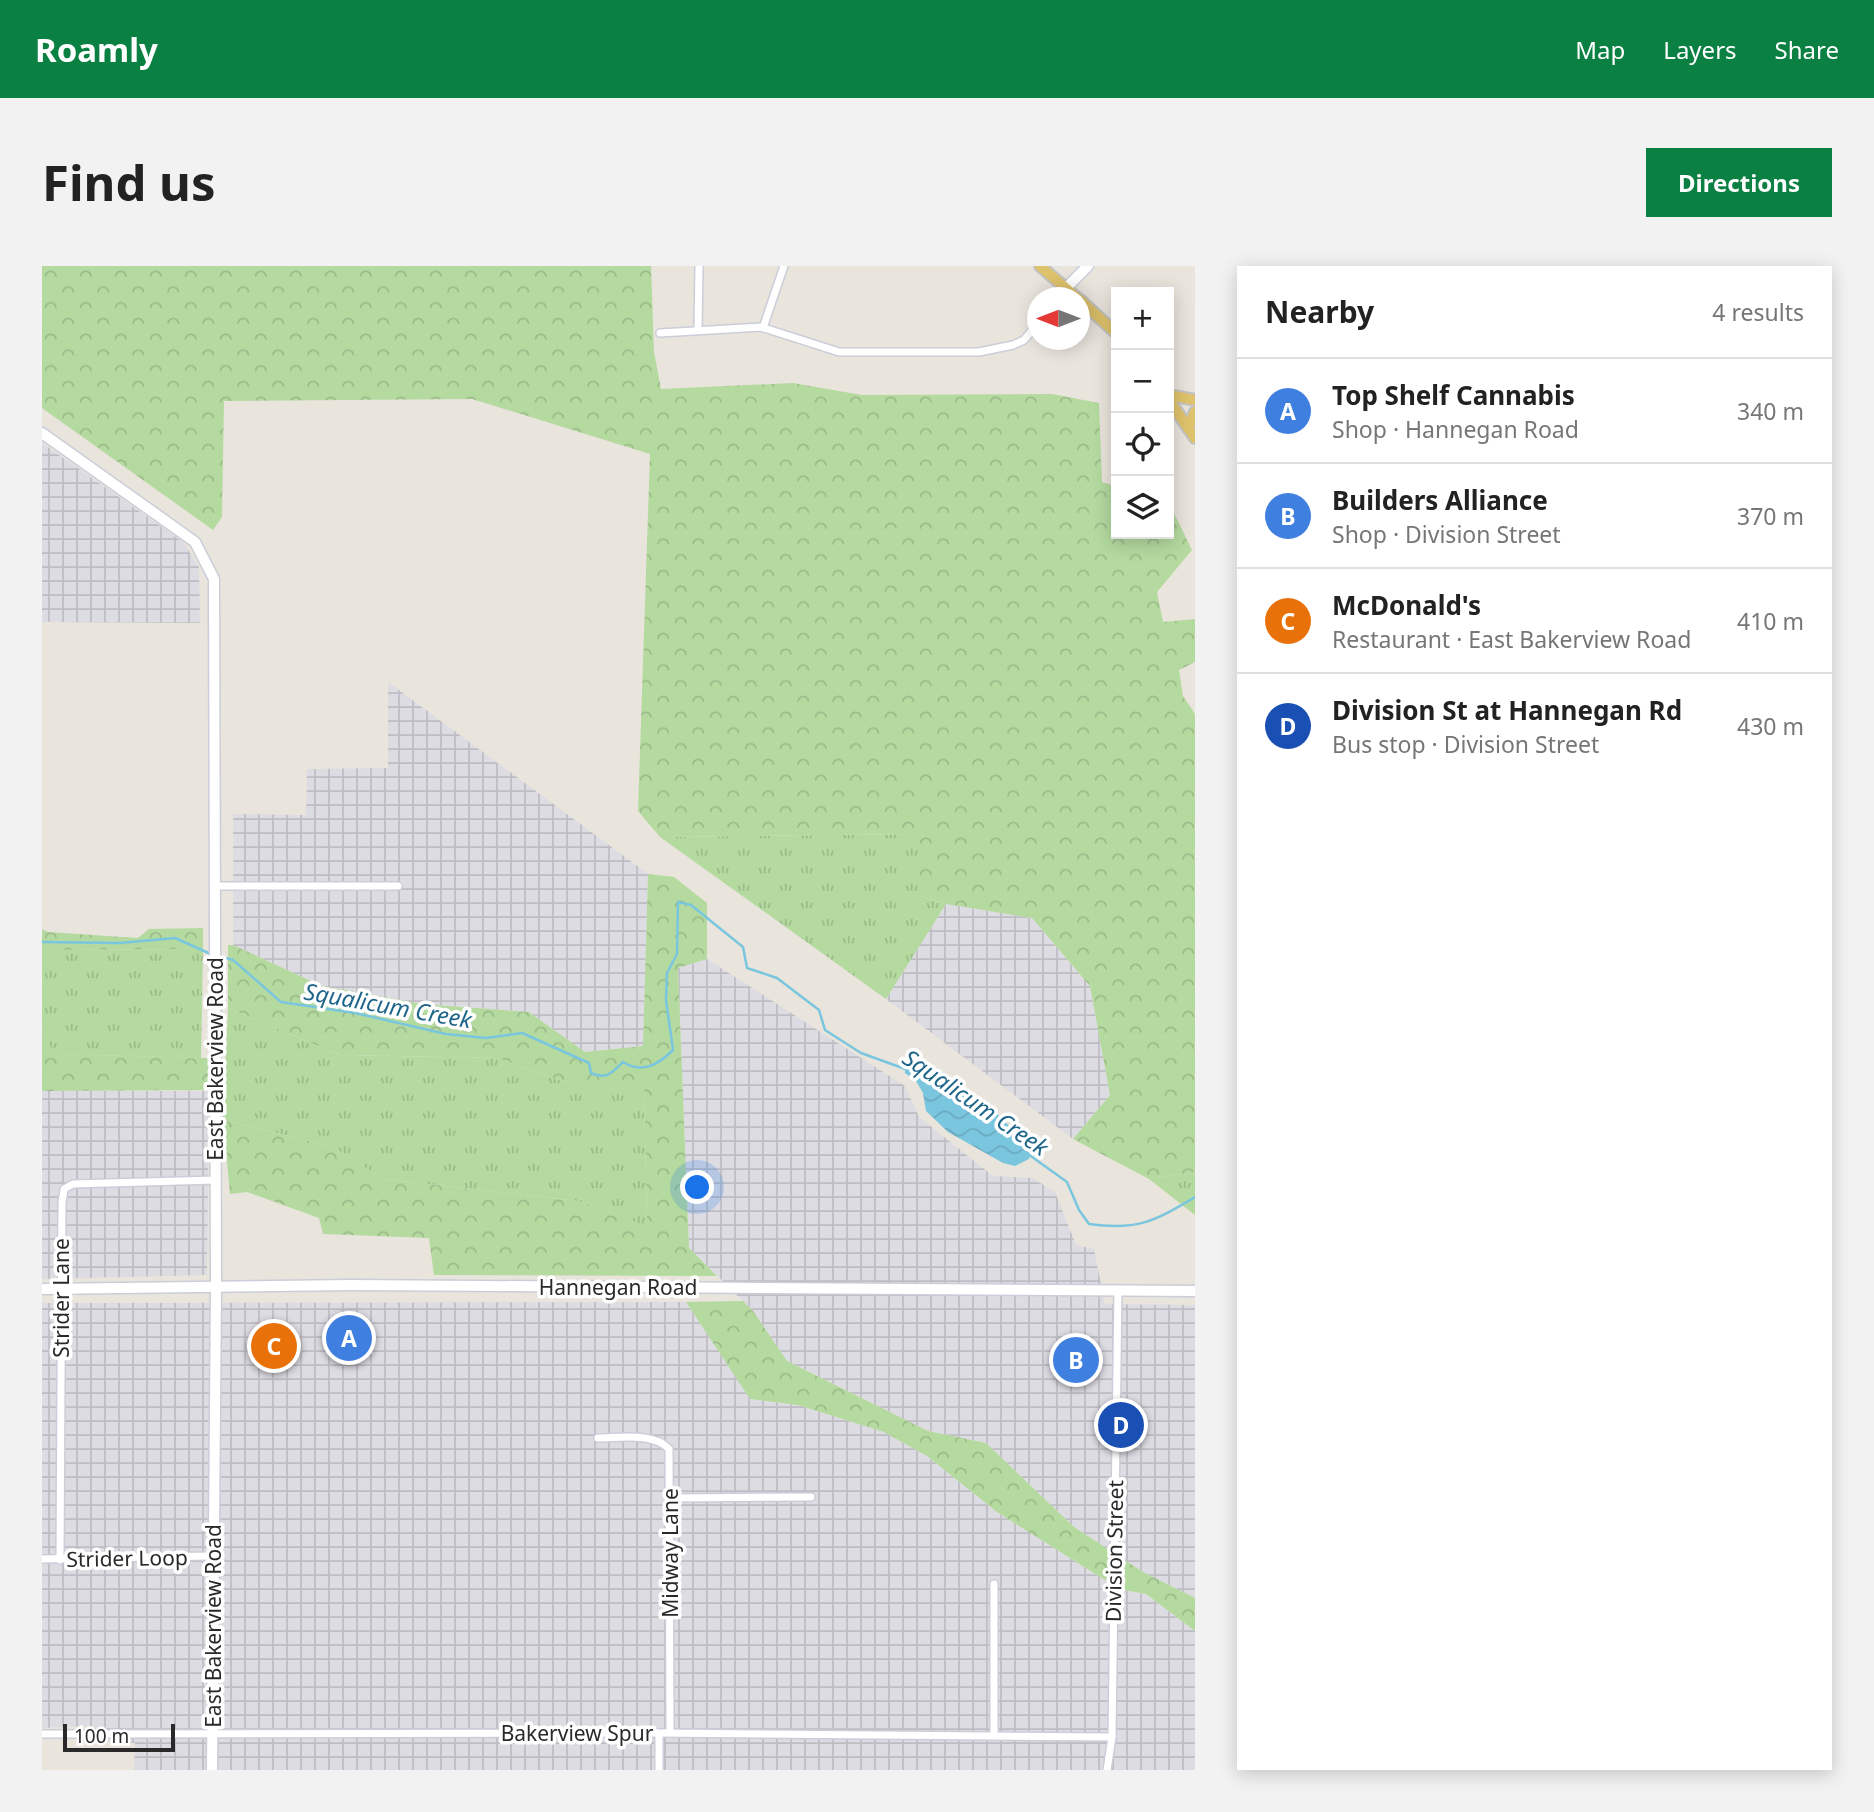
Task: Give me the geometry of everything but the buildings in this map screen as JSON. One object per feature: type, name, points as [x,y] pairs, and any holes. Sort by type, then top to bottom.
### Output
[{"type":"main road","points":[[1040,266],[1057,287]]},
{"type":"main road","points":[[1068,287],[1088,266]]},
{"type":"main road","points":[[1090,310],[1111,329]]},
{"type":"main road","points":[[1174,398],[1195,400]]},
{"type":"main road","points":[[1174,405],[1195,438]]},
{"type":"main road","points":[[1188,428],[1195,412]]},
{"type":"main road","name":"East Bakerview Road","points":[[42,433],[195,542],[215,579],[216,1287],[212,1770]]},
{"type":"main road","name":"Hannegan Road","points":[[42,1289],[216,1287],[1195,1291]]},
{"type":"street","points":[[698,330],[699,266]]},
{"type":"street","points":[[764,328],[784,266]]},
{"type":"street","points":[[660,333],[764,328],[839,352],[979,352],[1013,345],[1027,336]]},
{"type":"street","points":[[215,886],[398,886]]},
{"type":"street","name":"Strider Lane","points":[[60,1560],[64,1189],[68,1185],[215,1180]]},
{"type":"street","name":"Division Street","points":[[1107,1770],[1112,1737],[1118,1289]]},
{"type":"street","name":"Midway Lane","points":[[598,1438],[651,1439],[662,1442],[669,1448],[670,1733]]},
{"type":"street","points":[[670,1498],[811,1497]]},
{"type":"street","name":"Strider Loop","points":[[42,1559],[212,1556]]},
{"type":"street","points":[[994,1584],[994,1734]]},
{"type":"street","points":[[659,1733],[659,1770]]},
{"type":"street","name":"Bakerview Spur","points":[[42,1734],[670,1733],[1112,1737]]},
{"type":"shaded area","points":[[42,443],[183,542],[199,567],[200,623],[42,622]]},
{"type":"shaded area","points":[[388,682],[648,874],[643,1046],[585,1052],[529,1012],[422,1004],[322,986],[233,945],[233,814],[306,815],[307,769],[388,768]]},
{"type":"shaded area","points":[[946,904],[1032,918],[1090,986],[1110,1095],[1073,1139],[886,999]]},
{"type":"shaded area","points":[[707,959],[905,1086],[919,1117],[993,1176],[1032,1178],[1055,1192],[1076,1245],[1094,1249],[1105,1304],[1195,1305],[1195,1598],[1143,1572],[1074,1527],[986,1443],[928,1431],[787,1361],[753,1311],[689,1248],[678,968]]},
{"type":"shaded area","points":[[42,1091],[209,1091],[207,1275],[42,1279]]},
{"type":"shaded area","points":[[686,1302],[750,1399],[798,1405],[884,1432],[927,1456],[997,1512],[1100,1577],[1124,1590],[1146,1594],[1195,1631],[1195,1770],[134,1770],[135,1743],[95,1741],[94,1726],[42,1728],[42,1303]]},
{"type":"green space","points":[[42,266],[651,266],[654,352],[661,389],[793,383],[862,395],[1052,394],[1099,403],[1102,482],[1111,485],[1111,539],[1174,539],[1174,513],[1192,550],[1157,592],[1163,622],[1195,619],[1195,662],[1179,670],[1183,696],[1195,714],[1195,1172],[1149,1179],[1073,1139],[1110,1095],[1090,986],[1032,918],[946,904],[919,896],[918,834],[660,837],[638,811],[650,454],[472,399],[224,401],[222,517],[213,530],[42,408]]},
{"type":"green space","points":[[919,834],[919,896],[946,904],[886,999],[660,837]]},
{"type":"green space","points":[[648,874],[674,877],[707,903],[707,959],[678,968],[689,1248],[717,1276],[434,1275],[429,1238],[323,1234],[319,1218],[247,1192],[230,1194],[223,1120],[333,1147],[383,1179],[578,1201],[647,1226],[644,1087],[573,1085],[498,1058],[340,1055],[228,1008],[228,945],[322,986],[422,1004],[529,1012],[585,1052],[643,1046]]},
{"type":"green space","points":[[203,928],[203,949],[42,950],[42,929],[48,932],[138,938],[149,929]]},
{"type":"green space","points":[[203,949],[201,1058],[53,1054],[42,1030],[42,950]]},
{"type":"green space","points":[[228,1008],[340,1055],[498,1058],[573,1085],[644,1086],[647,1227],[578,1201],[383,1179],[333,1147],[223,1120]]},
{"type":"green space","points":[[42,1030],[54,1054],[209,1058],[209,1090],[42,1091]]},
{"type":"green space","points":[[1195,1172],[1195,1215],[1149,1179]]},
{"type":"green space","points":[[743,1301],[753,1311],[787,1361],[928,1431],[986,1443],[1074,1527],[1143,1572],[1195,1598],[1195,1631],[1146,1594],[1124,1590],[1100,1577],[997,1512],[927,1456],[884,1432],[798,1405],[750,1399],[686,1302]]},
{"type":"water","points":[[909,1064],[998,1115],[1032,1148],[1029,1159],[1015,1166],[1003,1163],[948,1132],[926,1111],[923,1093],[916,1081],[905,1073]]},
{"type":"waterway","name":"Squalicum Creek","points":[[219,956],[233,960],[281,1002],[355,1013],[446,1034],[486,1038],[522,1033],[589,1063],[591,1073],[605,1075],[623,1062],[630,1066],[650,1066],[673,1050],[666,1000],[667,973],[677,954],[678,902],[691,905],[743,947],[747,968],[777,978],[819,1010],[825,1030],[861,1053],[908,1070]]},
{"type":"waterway","name":"Squalicum Creek","points":[[42,942],[120,943],[175,938],[213,955]]},
{"type":"waterway","name":"Squalicum Creek","points":[[1028,1154],[1067,1182],[1079,1210],[1089,1224],[1120,1226],[1145,1222],[1195,1197]]},
{"type":"place","name":"Top Shelf Cannabis","points":[[349,1338]]},
{"type":"place","name":"McDonald's","points":[[274,1346]]},
{"type":"place","name":"Builders Alliance","points":[[1076,1360]]},
{"type":"place","name":"Division St at Hannegan Rd","points":[[1121,1425]]}]
